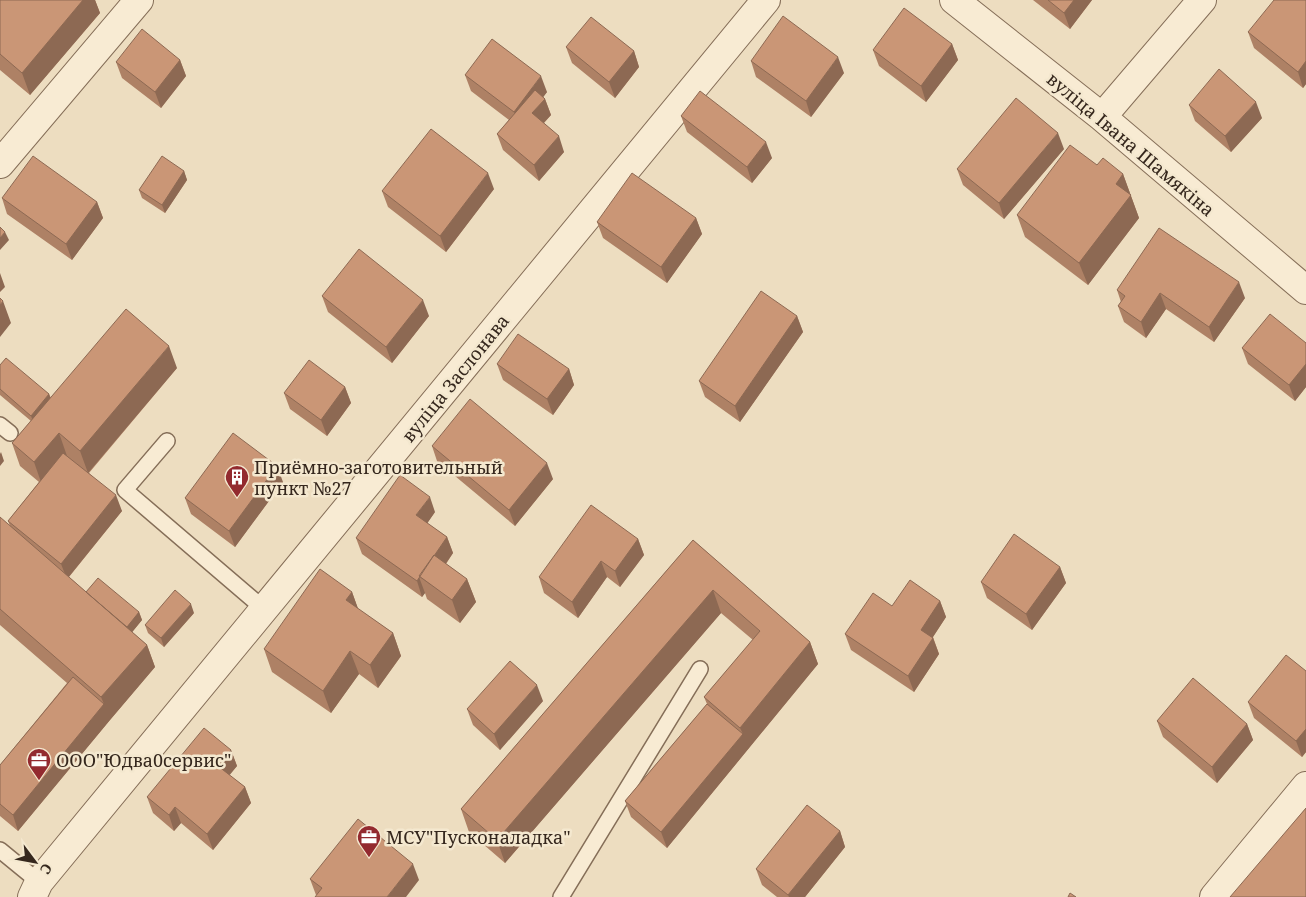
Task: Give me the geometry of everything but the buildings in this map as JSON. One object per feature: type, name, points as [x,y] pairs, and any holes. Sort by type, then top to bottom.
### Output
[{"type":"street","points":[[0,164],[139,0]]},
{"type":"street","name":"вуліца Заслонава","points":[[36,889],[766,0]]},
{"type":"street","name":"вуліца Івана Шамякіна","points":[[954,0],[1102,117],[1306,290]]},
{"type":"street","points":[[1102,117],[1202,0]]},
{"type":"street","points":[[1214,897],[1306,786]]},
{"type":"lane","points":[[167,441],[125,490],[264,609]]},
{"type":"lane","points":[[560,897],[700,668]]},
{"type":"lane","points":[[0,850],[36,889]]},
{"type":"place","name":"Приёмно-заготовительный пункт №27","points":[[237,498]]},
{"type":"place","name":"ООО\"Юдва0сервис\"","points":[[39,781]]},
{"type":"place","name":"МСУ\"Пусконаладка\"","points":[[369,858]]}]
